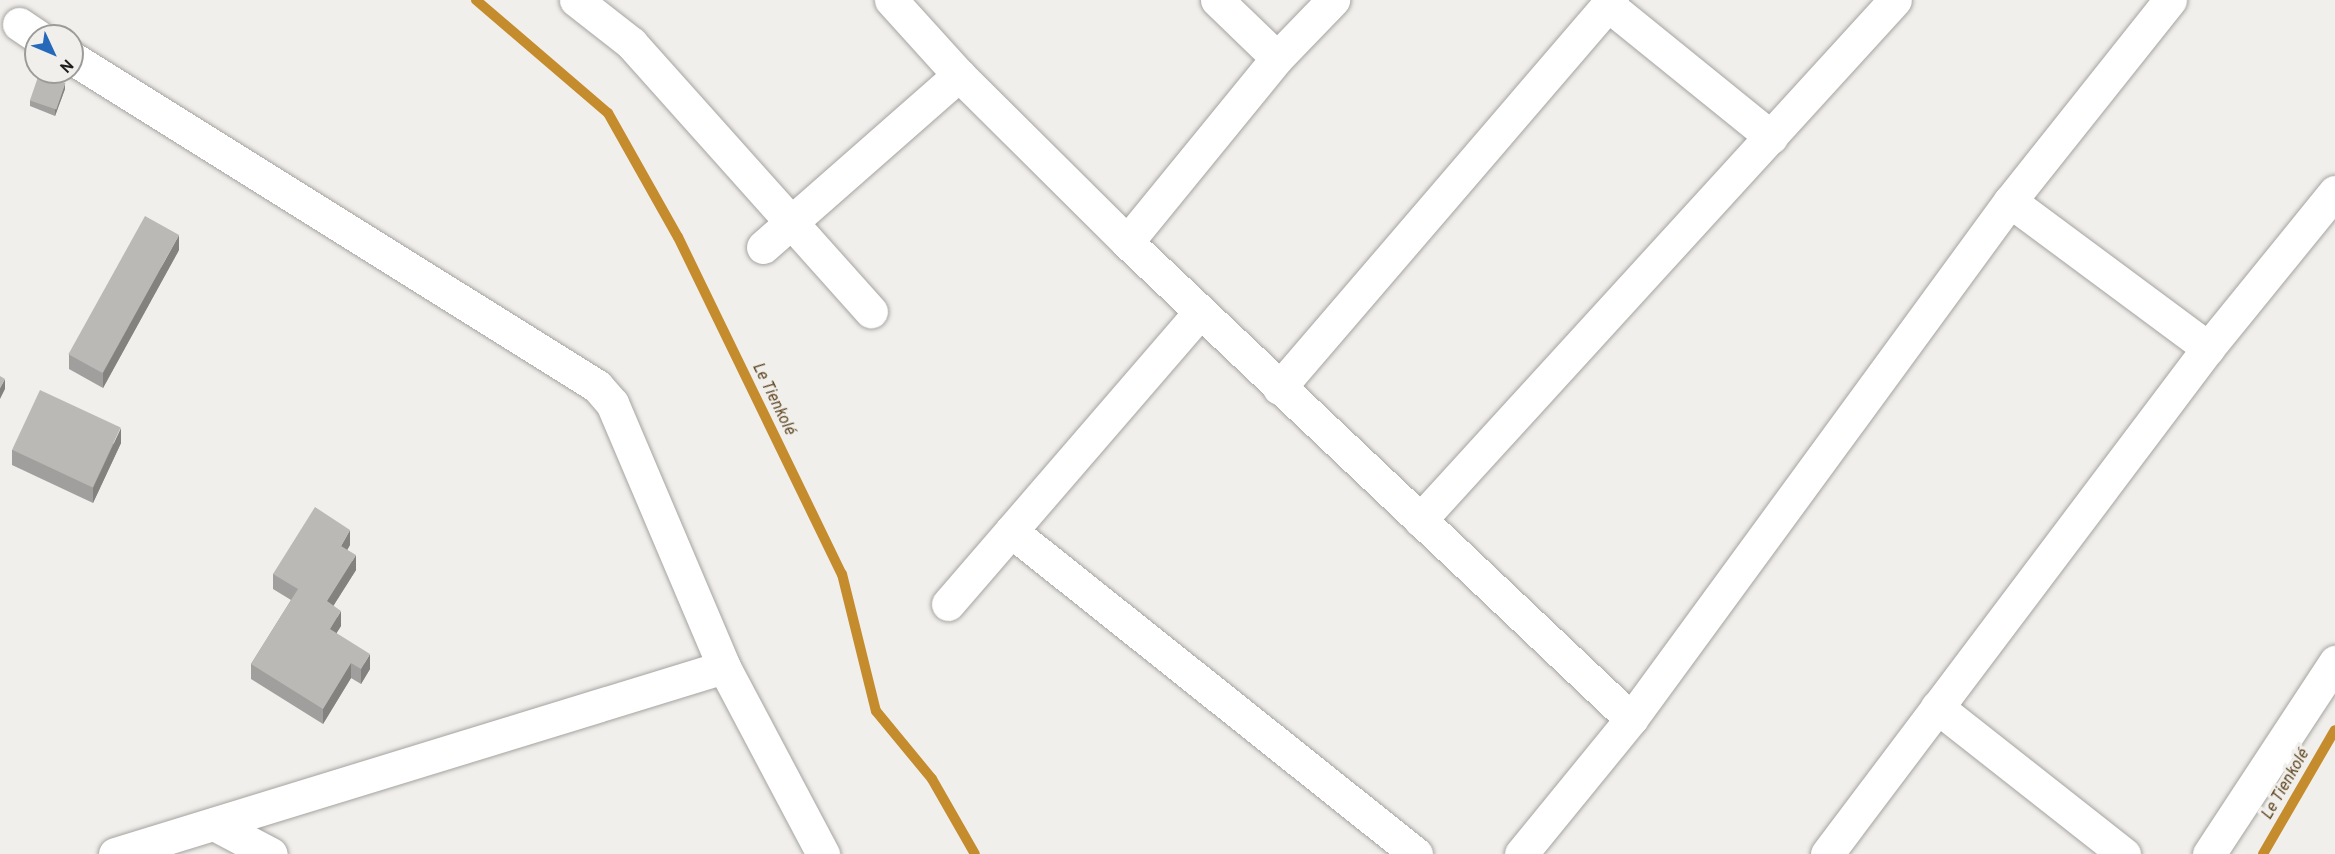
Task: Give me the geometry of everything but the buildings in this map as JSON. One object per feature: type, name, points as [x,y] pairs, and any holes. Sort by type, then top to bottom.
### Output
[{"type":"street","points":[[576,0],[631,43],[793,221],[870,311]]},
{"type":"street","points":[[891,0],[959,75],[1127,242],[1631,719]]},
{"type":"street","points":[[1217,0],[1276,58]]},
{"type":"street","points":[[1127,242],[1276,58],[1333,0]]},
{"type":"street","points":[[1420,520],[1895,0]]},
{"type":"street","points":[[1521,854],[1631,719],[2010,201],[2170,0]]},
{"type":"street","points":[[1279,388],[1610,3],[1771,137]]},
{"type":"street","points":[[84,65],[597,386],[612,404],[724,667],[823,854]]},
{"type":"street","points":[[763,247],[959,75]]},
{"type":"street","points":[[1827,854],[2208,348],[2335,192]]},
{"type":"street","points":[[2010,201],[2208,348]]},
{"type":"street","points":[[948,604],[1200,312]]},
{"type":"street","points":[[1011,531],[1416,854]]},
{"type":"street","points":[[2209,854],[2335,662]]},
{"type":"street","points":[[115,854],[724,667]]},
{"type":"street","points":[[1938,707],[2124,854]]},
{"type":"street","points":[[214,824],[272,854]]},
{"type":"waterway","name":"Le Tienkolé","points":[[476,0],[608,113],[678,237],[842,574],[876,711],[932,779],[975,854]]},
{"type":"waterway","name":"Le Tienkolé","points":[[2263,854],[2335,730]]}]
